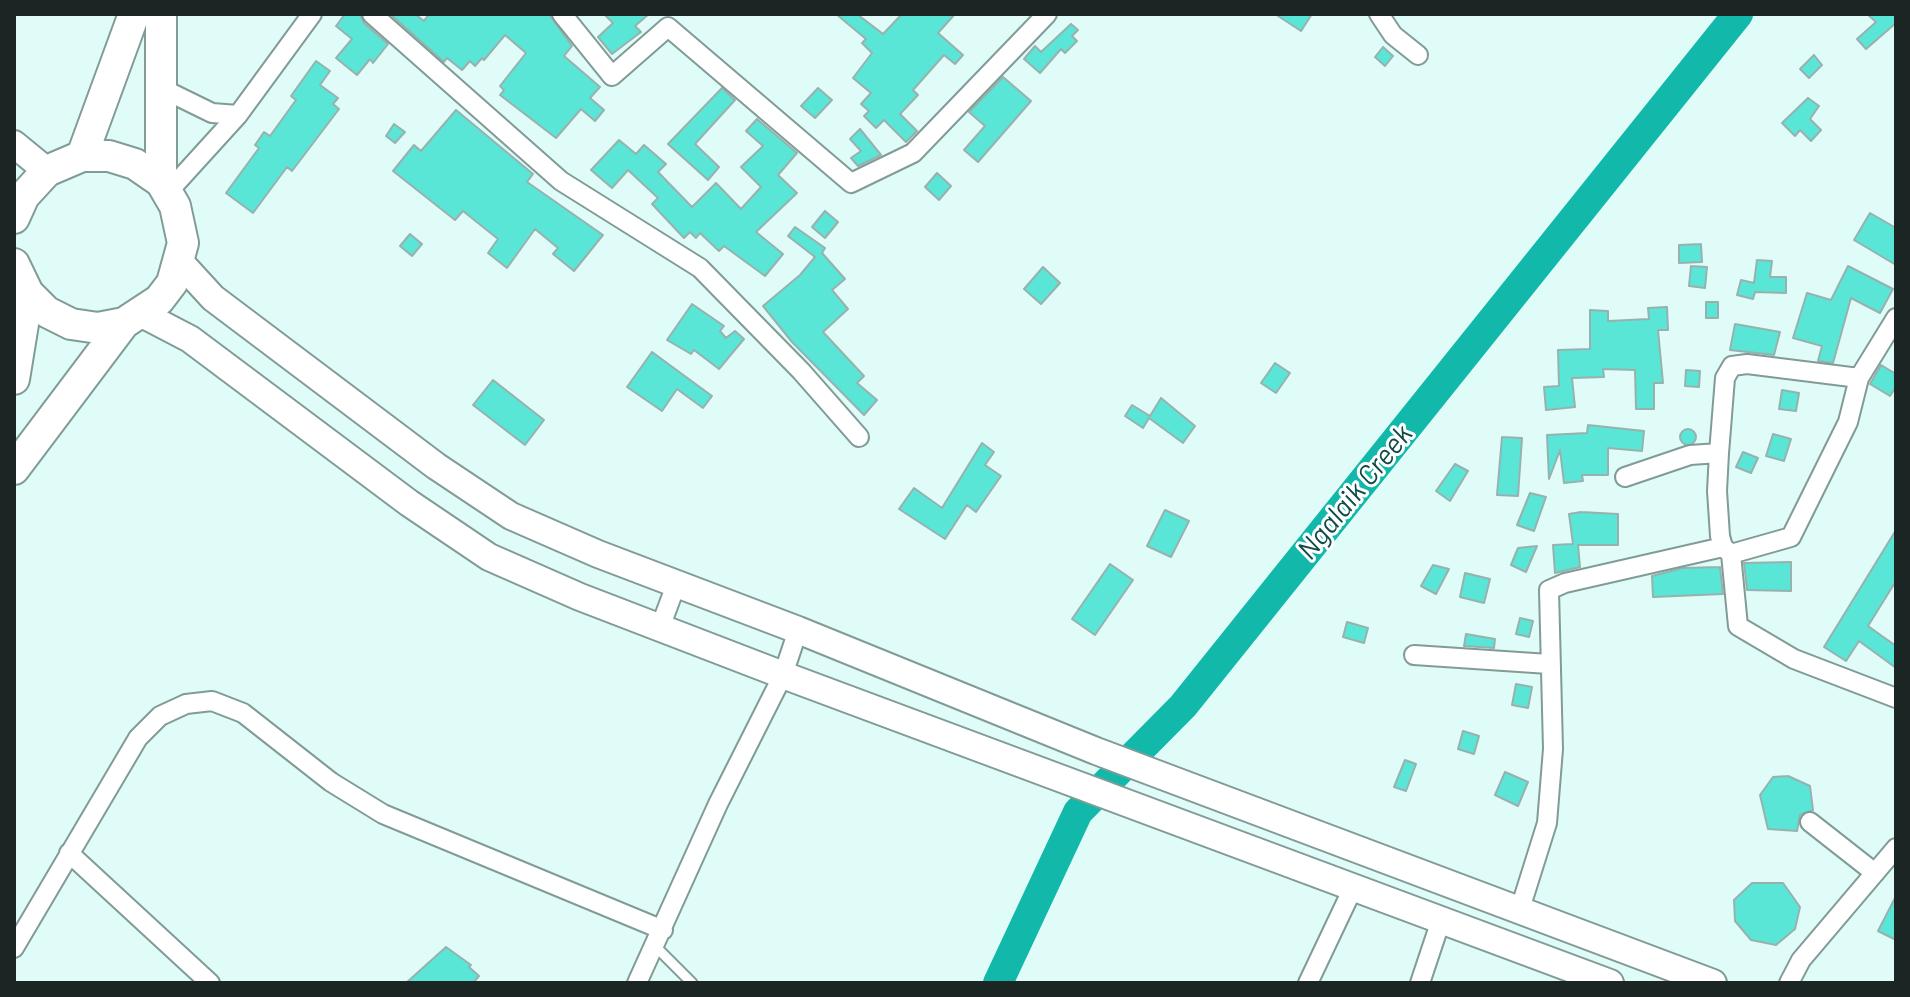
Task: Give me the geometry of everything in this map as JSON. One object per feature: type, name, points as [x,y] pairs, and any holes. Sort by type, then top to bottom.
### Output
[{"type":"main road","points":[[82,156],[134,14]]},
{"type":"main road","points":[[14,469],[133,319],[159,300],[180,262],[181,223],[164,187],[161,14]]},
{"type":"main road","points":[[14,144],[47,171]]},
{"type":"main road","points":[[14,217],[24,196],[47,171],[82,156],[109,156],[135,164],[164,187]]},
{"type":"main road","points":[[180,262],[213,298],[436,466],[511,516],[598,554],[677,582],[1096,751],[1713,983]]},
{"type":"main road","points":[[14,264],[28,293],[47,312],[71,324],[98,328],[133,319],[190,339],[409,503],[489,557],[580,597],[661,625],[783,675],[1610,983]]},
{"type":"main road","points":[[14,379],[28,293]]},
{"type":"street","points":[[164,187],[238,115],[312,14]]},
{"type":"street","points":[[372,14],[561,181],[700,268],[801,371],[859,437]]},
{"type":"street","points":[[562,14],[612,76],[668,27],[851,183],[913,153],[1047,14]]},
{"type":"street","points":[[1379,14],[1393,35],[1418,55]]},
{"type":"street","points":[[163,89],[212,113],[238,115]]},
{"type":"street","points":[[1520,909],[1547,823],[1553,749],[1549,590],[1565,583],[1791,537],[1848,422],[1859,378],[1896,318]]},
{"type":"street","points":[[1859,378],[1747,364],[1732,366],[1725,378],[1717,491],[1738,626],[1794,659],[1896,698]]},
{"type":"street","points":[[1625,477],[1690,455],[1719,453]]},
{"type":"street","points":[[661,625],[677,582]]},
{"type":"street","points":[[637,983],[718,804],[783,675],[798,630]]},
{"type":"street","points":[[1414,655],[1549,664]]},
{"type":"street","points":[[14,948],[138,738],[160,716],[186,704],[212,701],[256,721],[331,782],[383,814],[659,938]]},
{"type":"street","points":[[1810,822],[1875,873]]},
{"type":"street","points":[[1789,983],[1801,960],[1896,848]]},
{"type":"street","points":[[69,853],[210,983]]},
{"type":"street","points":[[1308,983],[1353,888]]},
{"type":"street","points":[[1420,983],[1441,920]]},
{"type":"lane","points":[[659,938],[692,983]]},
{"type":"building","points":[[345,14],[360,14],[364,23],[388,44],[373,63],[370,59],[357,75],[336,58],[352,39],[336,26]]},
{"type":"building","points":[[390,14],[415,14],[424,21],[429,14],[549,14],[572,46],[564,56],[600,87],[590,98],[604,110],[595,121],[581,109],[556,138],[500,95],[504,90],[500,86],[526,53],[505,35],[484,60],[482,58],[475,66],[470,61],[462,70],[447,58],[444,62]]},
{"type":"building","points":[[604,14],[649,14],[635,26],[641,32],[612,54],[598,37],[613,23]]},
{"type":"building","points":[[836,14],[857,14],[883,34],[902,14],[955,14],[938,33],[963,55],[955,64],[944,55],[913,90],[918,95],[900,114],[917,131],[906,142],[884,120],[876,128],[864,116],[869,111],[861,104],[871,93],[853,78],[872,53],[862,43],[866,39]]},
{"type":"building","points":[[1275,14],[1312,14],[1301,31]]},
{"type":"building","points":[[1867,14],[1896,14],[1896,23],[1866,49],[1857,39],[1876,22]]},
{"type":"building","points":[[1071,24],[1078,30],[1072,36],[1077,41],[1065,53],[1061,49],[1040,73],[1024,59],[1035,46],[1041,52]]},
{"type":"building","points":[[1383,47],[1393,56],[1385,66],[1375,57]]},
{"type":"building","points":[[1814,55],[1822,65],[1809,78],[1800,69]]},
{"type":"building","points":[[316,61],[330,71],[320,85],[338,98],[333,104],[339,109],[292,171],[287,167],[253,213],[226,193],[259,148],[255,145],[264,132],[270,136],[296,100],[291,96]]},
{"type":"building","points":[[1003,77],[1031,101],[978,162],[964,150],[985,126],[969,112]]},
{"type":"building","points":[[722,88],[735,100],[695,144],[719,167],[708,180],[668,144]]},
{"type":"building","points":[[818,88],[832,100],[815,118],[801,106]]},
{"type":"building","points":[[1808,98],[1819,106],[1810,119],[1821,130],[1811,141],[1800,130],[1795,136],[1782,123]]},
{"type":"building","points":[[456,110],[533,174],[527,182],[603,235],[574,271],[553,254],[558,248],[535,229],[507,268],[488,253],[498,239],[463,211],[455,220],[393,171],[414,145],[421,151]]},
{"type":"building","points":[[757,119],[797,153],[778,175],[797,193],[756,232],[783,254],[765,276],[724,246],[719,251],[700,233],[696,238],[690,232],[684,238],[652,204],[658,198],[628,170],[612,188],[591,170],[619,140],[636,154],[644,145],[666,164],[658,172],[692,207],[716,183],[741,209],[761,187],[741,167],[763,146],[746,131]]},
{"type":"building","points":[[394,124],[405,132],[395,143],[386,136]]},
{"type":"building","points":[[860,129],[881,155],[858,166],[851,158],[861,151],[850,139]]},
{"type":"building","points":[[937,173],[951,186],[939,200],[925,187]]},
{"type":"building","points":[[825,211],[838,222],[825,238],[812,227]]},
{"type":"building","points":[[1870,213],[1896,228],[1896,265],[1854,240]]},
{"type":"building","points":[[795,227],[825,248],[822,253],[845,279],[832,290],[848,309],[823,332],[864,376],[857,383],[877,400],[864,415],[792,342],[763,306],[800,275],[815,257],[788,236]]},
{"type":"building","points":[[410,234],[422,244],[412,256],[400,246]]},
{"type":"building","points":[[1701,244],[1702,262],[1679,263],[1679,245]]},
{"type":"building","points":[[1757,260],[1772,261],[1770,277],[1786,277],[1786,293],[1755,292],[1753,299],[1737,295],[1741,280],[1754,283]]},
{"type":"building","points":[[1691,266],[1707,267],[1705,288],[1689,286]]},
{"type":"building","points":[[1848,266],[1893,289],[1880,313],[1851,298],[1833,363],[1818,361],[1822,346],[1793,338],[1807,293],[1831,300]]},
{"type":"building","points":[[1043,267],[1060,283],[1041,304],[1024,289]]},
{"type":"building","points":[[1706,302],[1718,302],[1718,318],[1706,318]]},
{"type":"building","points":[[692,304],[724,326],[720,331],[726,338],[735,331],[744,339],[719,369],[694,350],[691,354],[667,340]]},
{"type":"building","points":[[1667,307],[1668,330],[1658,330],[1663,383],[1654,383],[1654,409],[1636,409],[1635,370],[1603,369],[1604,377],[1572,378],[1575,407],[1546,410],[1544,387],[1559,386],[1558,350],[1590,349],[1590,310],[1608,311],[1608,321],[1649,319],[1648,308]]},
{"type":"building","points":[[1735,324],[1780,332],[1774,355],[1730,350]]},
{"type":"building","points":[[652,352],[712,396],[703,408],[677,389],[662,411],[627,387]]},
{"type":"building","points":[[1275,363],[1290,373],[1276,393],[1261,383]]},
{"type":"building","points":[[1881,365],[1896,374],[1896,387],[1890,396],[1870,384]]},
{"type":"building","points":[[1686,370],[1700,371],[1699,387],[1685,386]]},
{"type":"building","points":[[493,380],[544,420],[525,445],[473,405]]},
{"type":"building","points":[[1782,390],[1799,393],[1796,411],[1779,409]]},
{"type":"building","points":[[1161,398],[1195,426],[1183,443],[1149,418],[1143,428],[1125,416],[1132,405],[1150,416]]},
{"type":"building","points":[[1588,425],[1644,431],[1642,451],[1608,448],[1608,475],[1582,475],[1583,481],[1564,483],[1560,450],[1549,479],[1547,435],[1587,433]]},
{"type":"building","points":[[1688,429],[1696,437],[1688,445],[1680,437]]},
{"type":"building","points":[[1773,434],[1791,439],[1784,461],[1766,456]]},
{"type":"building","points":[[1502,437],[1522,438],[1518,496],[1497,495]]},
{"type":"building","points":[[982,443],[994,452],[985,465],[1001,476],[976,512],[967,505],[945,539],[899,509],[914,488],[942,508]]},
{"type":"building","points":[[1743,452],[1758,458],[1751,473],[1736,467]]},
{"type":"building","points":[[1455,464],[1468,471],[1450,501],[1436,491]]},
{"type":"building","points":[[1530,493],[1546,497],[1534,531],[1517,525]]},
{"type":"building","points":[[1165,510],[1189,521],[1171,557],[1147,546]]},
{"type":"building","points":[[1569,514],[1618,514],[1618,545],[1578,545],[1580,567],[1555,573],[1553,545],[1573,544]]},
{"type":"building","points":[[1896,530],[1896,581],[1868,626],[1896,646],[1896,668],[1859,641],[1846,661],[1824,647]]},
{"type":"building","points":[[1537,546],[1526,572],[1511,565],[1518,548]]},
{"type":"building","points":[[1791,562],[1791,591],[1747,590],[1744,563]]},
{"type":"building","points":[[1110,564],[1133,580],[1095,635],[1072,619]]},
{"type":"building","points":[[1433,565],[1449,569],[1436,594],[1421,586]]},
{"type":"building","points":[[1720,567],[1723,594],[1653,597],[1652,576],[1683,568]]},
{"type":"building","points":[[1465,573],[1490,579],[1484,603],[1460,597]]},
{"type":"building","points":[[1520,618],[1533,621],[1529,637],[1516,634]]},
{"type":"building","points":[[1347,622],[1368,628],[1364,643],[1343,637]]},
{"type":"building","points":[[1466,634],[1495,639],[1494,648],[1464,646]]},
{"type":"building","points":[[1516,684],[1532,687],[1528,708],[1512,705]]},
{"type":"building","points":[[1463,731],[1479,736],[1474,754],[1458,749]]},
{"type":"building","points":[[1405,760],[1416,764],[1406,791],[1394,787]]},
{"type":"building","points":[[1505,772],[1528,782],[1518,806],[1495,795]]},
{"type":"building","points":[[1788,776],[1810,786],[1813,810],[1800,815],[1797,831],[1768,829],[1760,795],[1773,777]]},
{"type":"building","points":[[1752,883],[1783,883],[1800,907],[1795,929],[1776,945],[1751,940],[1735,921],[1734,900]]},
{"type":"building","points":[[1896,896],[1896,940],[1878,931]]},
{"type":"building","points":[[446,947],[471,965],[469,967],[479,976],[473,983],[406,983]]},
{"type":"waterway","name":"Ngalaik Creek","points":[[998,983],[1078,812],[1183,706],[1738,14]]}]
